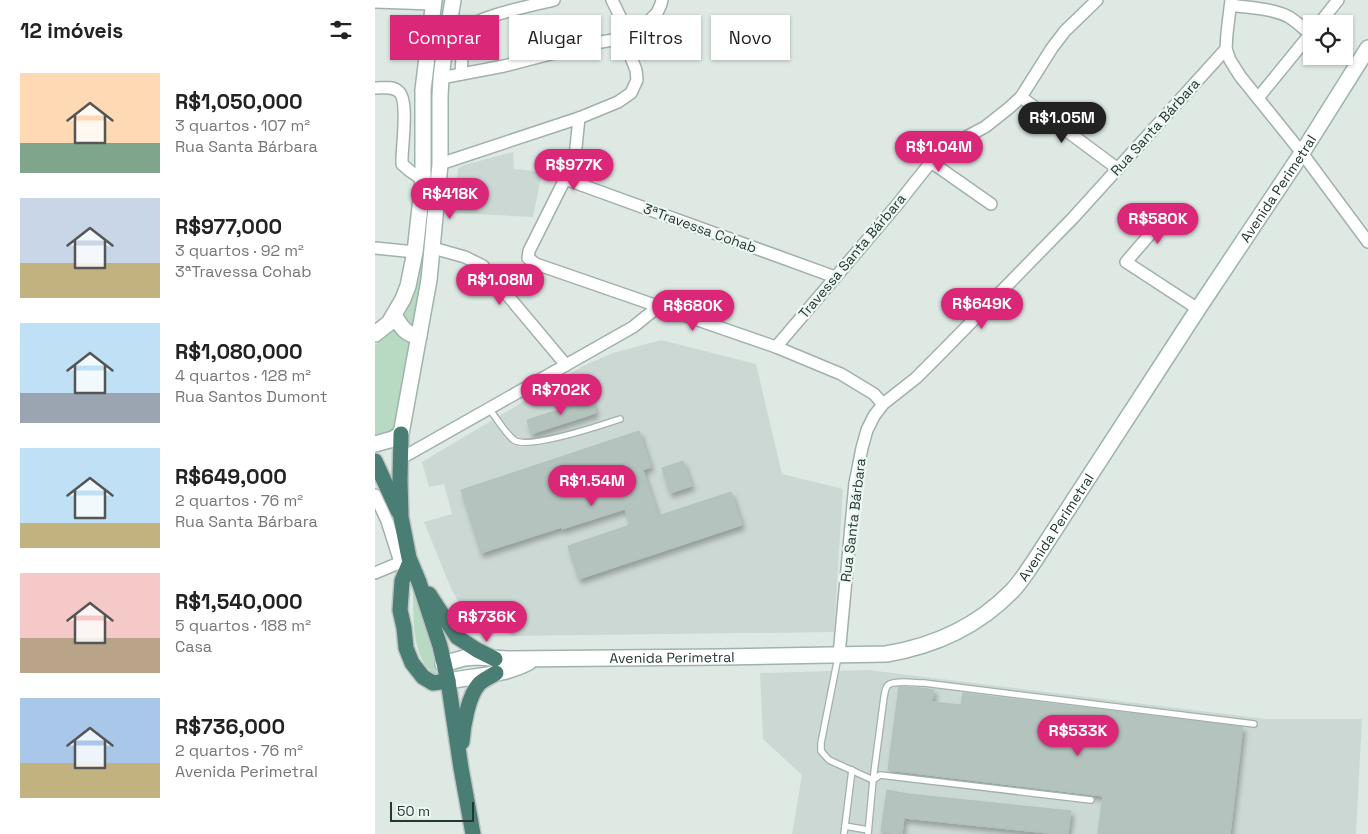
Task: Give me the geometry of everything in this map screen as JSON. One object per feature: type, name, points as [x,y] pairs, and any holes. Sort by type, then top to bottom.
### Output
[{"type":"highway","points":[[401,434],[401,517],[407,561],[402,582],[400,610],[407,648],[412,663],[423,677],[433,683],[448,681]]},
{"type":"highway","points":[[375,461],[401,517]]},
{"type":"highway","points":[[407,561],[419,582],[435,602],[457,636],[495,666],[479,684],[466,713],[461,768]]},
{"type":"highway","points":[[419,582],[440,646],[448,681],[473,834]]},
{"type":"main road","points":[[375,444],[393,439],[401,434],[429,280],[441,164],[441,78],[453,0]]},
{"type":"main road","points":[[375,334],[389,323],[403,299],[408,286],[415,252],[423,180],[423,90],[433,2]]},
{"type":"main road","name":"Avenida Perimetral","points":[[495,666],[521,667],[535,659],[886,654],[910,650],[938,640],[967,627],[990,611],[1013,590],[1049,541],[1198,309],[1302,154],[1368,48]]},
{"type":"main road","points":[[394,315],[406,332],[419,336]]},
{"type":"main road","points":[[443,664],[464,658],[477,657],[495,666]]},
{"type":"main road","points":[[448,681],[495,666]]},
{"type":"street","points":[[461,74],[465,37],[470,25],[476,21],[498,14],[554,0]]},
{"type":"street","points":[[612,0],[617,15]]},
{"type":"street","points":[[655,15],[662,0]]},
{"type":"street","name":"Travessa Santa Bárbara","points":[[777,347],[931,162],[951,145],[985,127],[1021,97],[1056,42],[1097,0]]},
{"type":"street","points":[[1326,15],[1338,0]]},
{"type":"street","points":[[375,2],[433,2]]},
{"type":"street","points":[[1303,27],[1287,16],[1270,10],[1231,2],[1226,49],[1240,76],[1368,242]]},
{"type":"street","points":[[441,78],[504,66],[611,39]]},
{"type":"street","points":[[1258,98],[1303,44]]},
{"type":"street","name":"Rua Santa Bárbara","points":[[839,655],[855,483],[867,430],[874,416],[883,404],[916,378],[1073,218],[1226,49]]},
{"type":"street","points":[[441,164],[579,118],[618,102],[631,93],[637,80],[636,70],[632,60]]},
{"type":"street","points":[[375,88],[392,88],[399,91],[402,95],[404,125],[402,164],[423,180]]},
{"type":"street","points":[[1021,97],[1118,169]]},
{"type":"street","points":[[579,118],[575,157],[528,255],[531,261],[777,347],[841,374],[874,394],[883,404]]},
{"type":"street","points":[[931,162],[991,204]]},
{"type":"street","name":"3ªTravessa Cohab","points":[[565,179],[835,277]]},
{"type":"street","points":[[1170,211],[1126,262],[1198,309]]},
{"type":"street","points":[[375,248],[415,252]]},
{"type":"street","points":[[433,248],[465,257],[483,266],[566,366]]},
{"type":"street","points":[[400,459],[633,327],[659,306]]},
{"type":"street","points":[[375,495],[407,561],[375,572]]},
{"type":"lane","points":[[489,409],[515,440],[523,443],[542,441],[620,420]]},
{"type":"lane","points":[[839,655],[821,751],[829,760],[873,780]]},
{"type":"lane","points":[[845,826],[868,832],[884,697],[889,684],[895,682],[924,683],[1253,724]]},
{"type":"lane","points":[[844,834],[852,770]]},
{"type":"lane","points":[[873,780],[880,775],[1091,800]]},
{"type":"shaded area","points":[[513,152],[514,169],[542,172],[533,217],[454,213],[458,168]]},
{"type":"shaded area","points":[[661,340],[756,364],[782,474],[843,489],[834,632],[512,636],[502,629],[468,621],[450,586],[424,522],[452,514],[444,484],[429,487],[422,462],[583,366],[613,353]]},
{"type":"shaded area","points":[[868,670],[1266,719],[1362,719],[1356,834],[792,834],[802,775],[763,739],[760,673]]},
{"type":"green space","points":[[441,0],[449,0],[448,15],[439,15]]},
{"type":"green space","points":[[433,60],[444,60],[431,232],[414,331],[403,320],[417,279],[426,231]]},
{"type":"green space","points":[[398,326],[414,343],[397,432],[378,441],[375,435],[375,345]]},
{"type":"green space","points":[[413,583],[430,640],[437,676],[428,668],[417,647]]},
{"type":"building","points":[[592,399],[596,413],[531,434],[527,420]]},
{"type":"building","points":[[639,431],[651,467],[643,470],[658,516],[731,492],[742,525],[579,579],[568,546],[630,525],[625,509],[481,553],[461,490]]},
{"type":"building","points":[[683,461],[692,486],[670,493],[662,468]]},
{"type":"building","points":[[899,687],[934,690],[932,702],[961,705],[963,693],[1243,727],[1230,834],[1098,834],[1103,796],[888,770]]},
{"type":"building","points":[[887,790],[908,794],[1071,811],[1068,834],[904,818],[902,834],[881,832]]}]
